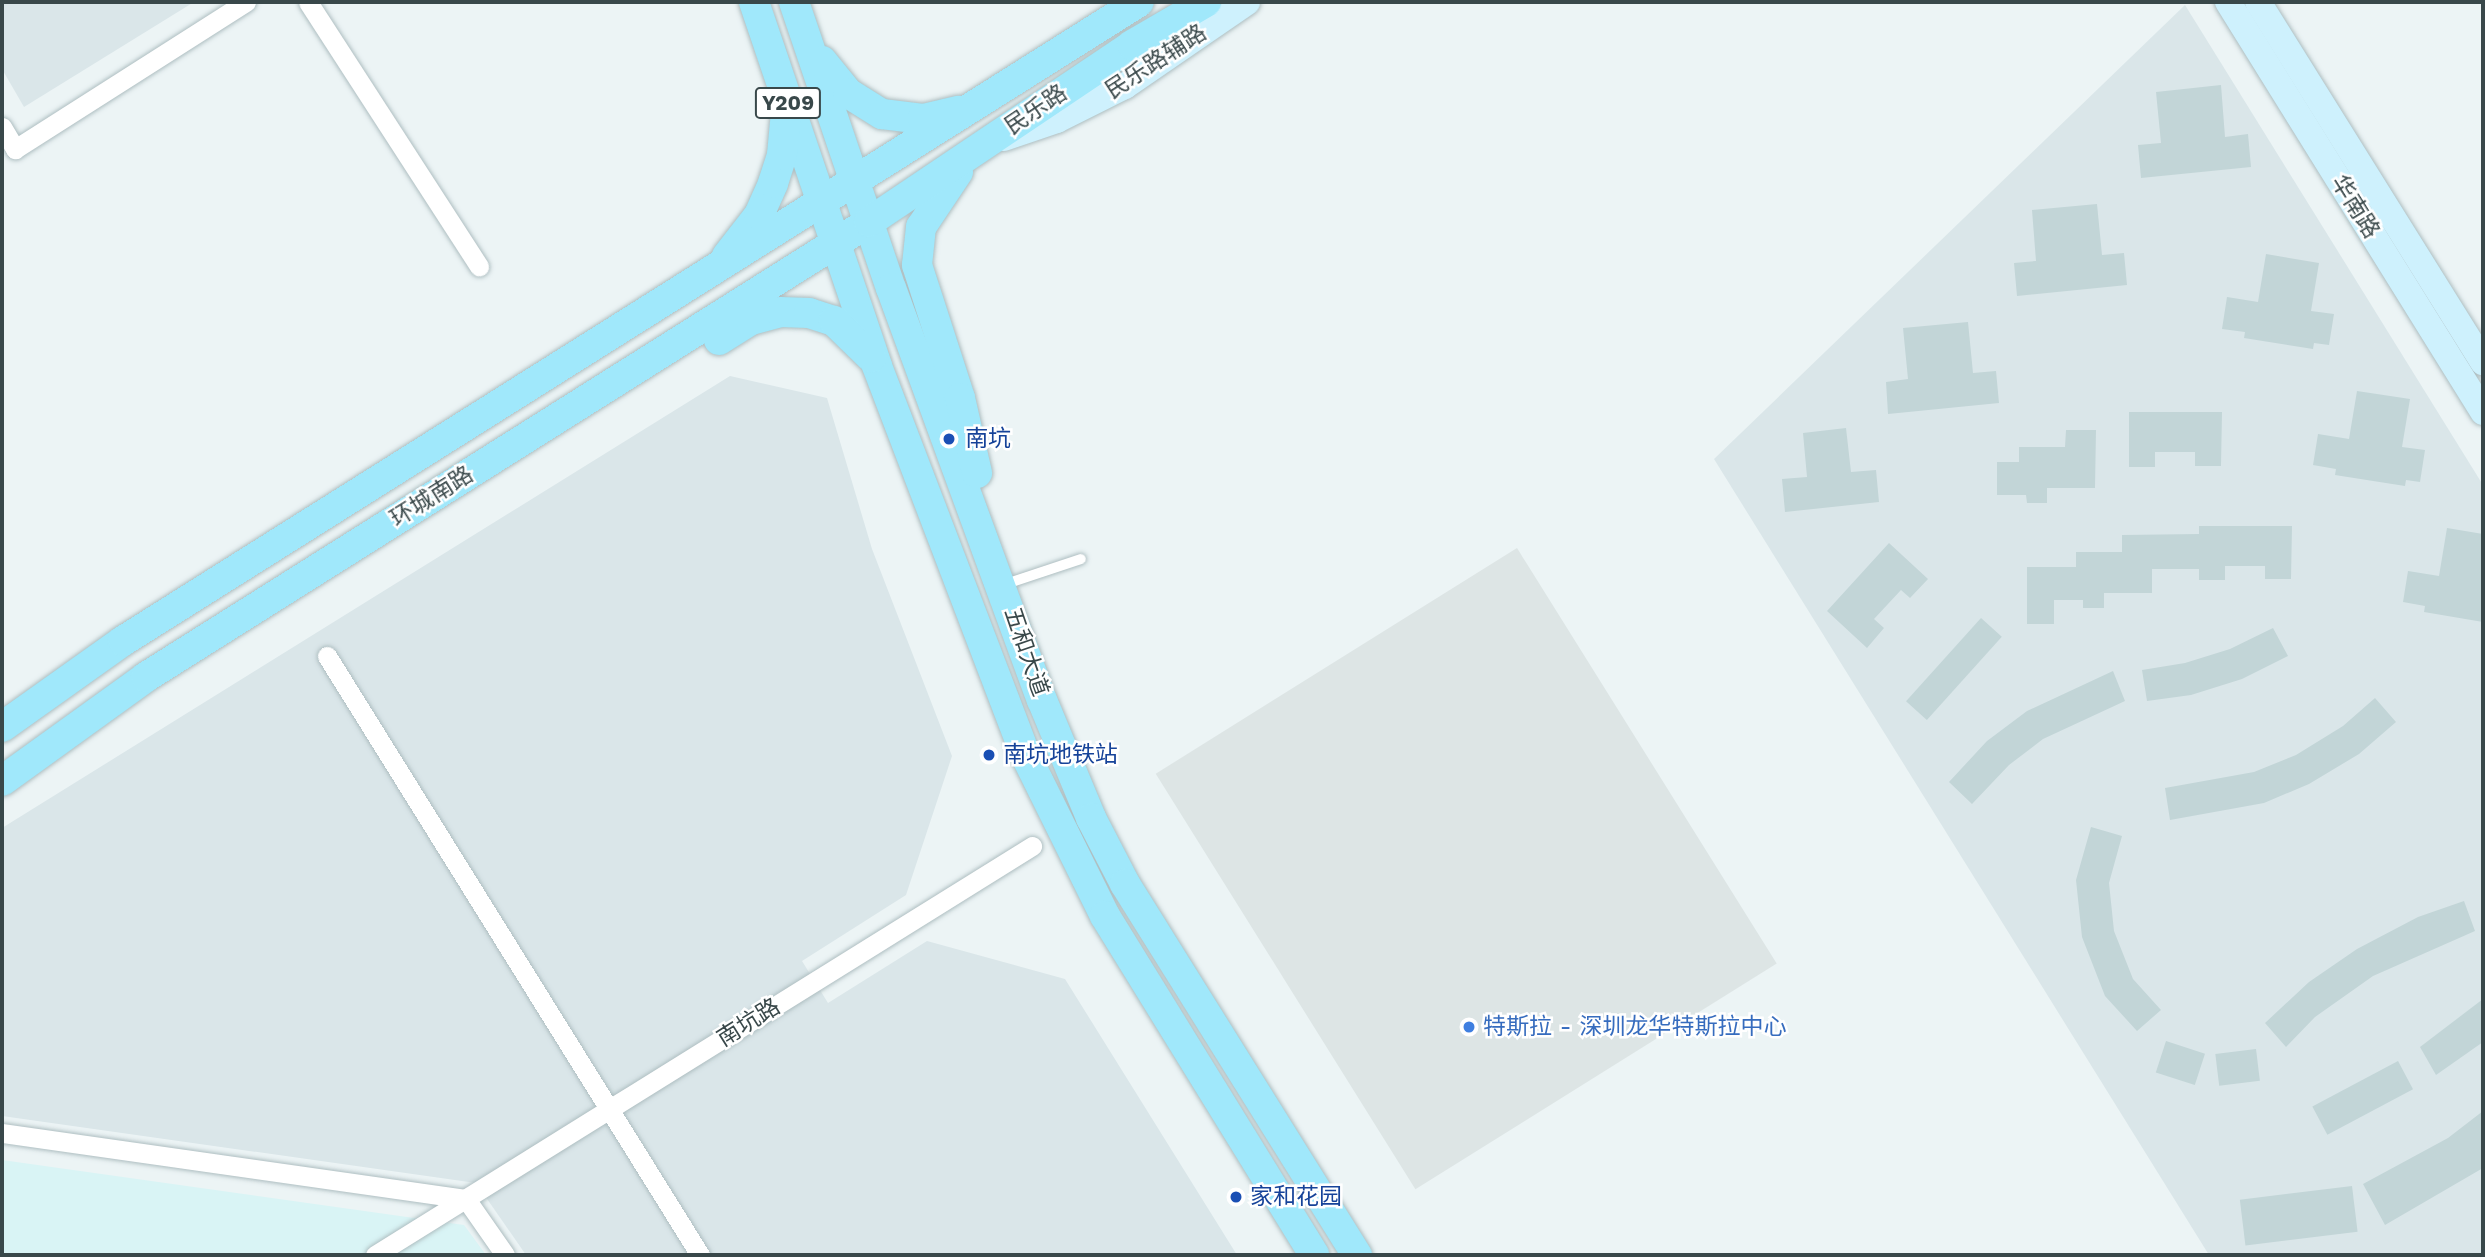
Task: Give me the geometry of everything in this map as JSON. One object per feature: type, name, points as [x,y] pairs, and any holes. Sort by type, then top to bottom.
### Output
[{"type":"main road","name":"五和大道","points":[[754,2],[877,366],[1007,710],[1062,835],[1111,927],[1314,1255]]},
{"type":"main road","name":"民乐路","points":[[855,184],[1139,2]]},
{"type":"main road","name":"民乐路辅路","points":[[1208,23],[1247,2]]},
{"type":"main road","name":"华南路","points":[[2228,2],[2483,412]]},
{"type":"main road","name":"华南路","points":[[2258,2],[2483,362]]},
{"type":"main road","name":"五和大道","points":[[798,14],[855,184],[1003,586],[1042,700],[1091,818],[1125,884],[1357,1255]]},
{"type":"main road","points":[[798,14],[848,93],[883,114],[923,119],[979,104]]},
{"type":"main road","name":"民乐路","points":[[869,222],[982,146],[1208,23]]},
{"type":"main road","points":[[705,278],[751,226],[773,183],[787,124],[783,87]]},
{"type":"main road","points":[[982,146],[929,209],[921,227],[917,265],[960,398],[1003,586]]},
{"type":"main road","name":"环城南路","points":[[2,727],[123,641],[855,184]]},
{"type":"main road","name":"环城南路","points":[[2,781],[146,677],[869,222]]},
{"type":"main road","points":[[583,354],[604,389],[692,356],[751,320],[780,312],[808,313],[834,321],[858,340],[877,366]]},
{"type":"street","points":[[2,127],[15,149],[246,2]]},
{"type":"street","points":[[308,2],[479,266]]},
{"type":"street","points":[[327,656],[700,1255]]},
{"type":"street","name":"南坑路","points":[[375,1255],[1032,846]]},
{"type":"street","points":[[2,1133],[466,1199],[505,1255]]},
{"type":"lane","points":[[1003,586],[1081,559]]},
{"type":"shaded area","points":[[2,2],[194,2],[24,107],[2,69]]},
{"type":"shaded area","points":[[2185,5],[2483,485],[2483,1255],[2209,1255],[1714,459]]},
{"type":"shaded area","points":[[730,376],[827,398],[872,549],[952,756],[906,895],[802,961],[828,1003],[927,941],[1065,979],[1237,1255],[526,1255],[476,1183],[2,1116],[2,828]]},
{"type":"shaded area","points":[[1517,548],[1777,964],[1415,1189],[1156,774]]},
{"type":"shaded area","points":[[2,1160],[464,1225],[486,1255],[2,1255]]},
{"type":"building","points":[[2221,85],[2225,137],[2248,134],[2251,167],[2141,178],[2138,145],[2161,143],[2156,92]]},
{"type":"building","points":[[2097,204],[2102,255],[2124,253],[2127,285],[2017,296],[2014,263],[2036,261],[2032,210]]},
{"type":"building","points":[[2266,254],[2319,263],[2311,311],[2334,314],[2329,345],[2314,343],[2313,349],[2244,338],[2245,332],[2222,329],[2227,297],[2258,302]]},
{"type":"building","points":[[1968,322],[1973,373],[1996,371],[1999,403],[1888,414],[1886,382],[1908,379],[1903,328]]},
{"type":"building","points":[[2357,391],[2410,399],[2402,447],[2425,450],[2420,482],[2406,480],[2405,486],[2335,475],[2336,469],[2313,465],[2318,434],[2349,439]]},
{"type":"building","points":[[2129,412],[2222,412],[2221,466],[2195,466],[2195,452],[2155,452],[2155,467],[2129,467]]},
{"type":"building","points":[[1846,428],[1851,472],[1876,470],[1879,502],[1785,512],[1782,479],[1807,477],[1803,433]]},
{"type":"building","points":[[2066,430],[2096,430],[2095,488],[2047,488],[2047,503],[2027,503],[2026,495],[1997,495],[1997,462],[2019,462],[2019,447],[2065,447]]},
{"type":"building","points":[[2199,526],[2292,526],[2291,579],[2265,579],[2265,566],[2225,566],[2225,580],[2199,580],[2199,569],[2152,569],[2152,593],[2104,593],[2104,608],[2083,608],[2083,600],[2054,600],[2054,624],[2027,624],[2027,567],[2076,567],[2076,552],[2122,552],[2122,535],[2199,534]]},
{"type":"building","points":[[2447,528],[2483,534],[2483,622],[2424,612],[2425,606],[2403,602],[2408,571],[2439,576]]},
{"type":"building","points":[[1889,543],[1928,579],[1910,598],[1901,590],[1874,619],[1884,628],[1867,648],[1827,611]]},
{"type":"building","points":[[1981,618],[2002,637],[1927,720],[1906,701]]},
{"type":"building","points":[[2273,628],[2288,656],[2242,679],[2191,695],[2147,701],[2142,670],[2185,663],[2230,649]]},
{"type":"building","points":[[2113,671],[2125,701],[2043,739],[2009,765],[1972,804],[1949,782],[1987,741],[2027,711]]},
{"type":"building","points":[[2375,698],[2396,722],[2359,754],[2309,784],[2264,803],[2170,820],[2165,788],[2254,772],[2296,755],[2343,726]]},
{"type":"building","points":[[2091,827],[2122,836],[2109,883],[2114,931],[2133,979],[2161,1010],[2137,1031],[2105,996],[2082,937],[2076,880]]},
{"type":"building","points":[[2464,901],[2475,931],[2373,976],[2315,1017],[2286,1047],[2265,1023],[2309,982],[2357,949],[2418,917]]},
{"type":"building","points":[[2483,999],[2483,1042],[2436,1075],[2420,1047]]},
{"type":"building","points":[[2166,1041],[2205,1054],[2195,1085],[2156,1072]]},
{"type":"building","points":[[2256,1049],[2260,1081],[2219,1086],[2215,1054]]},
{"type":"building","points":[[2398,1061],[2413,1089],[2327,1135],[2312,1107]]},
{"type":"building","points":[[2483,1111],[2483,1168],[2385,1225],[2363,1184],[2448,1138]]},
{"type":"building","points":[[2352,1186],[2358,1232],[2245,1245],[2240,1200]]},
{"type":"place","name":"南坑","points":[[949,439]]},
{"type":"place","name":"南坑地铁站","points":[[989,755]]},
{"type":"place","name":"特斯拉 - 深圳龙华特斯拉中心","points":[[1469,1027]]},
{"type":"place","name":"家和花园","points":[[1236,1197]]}]
